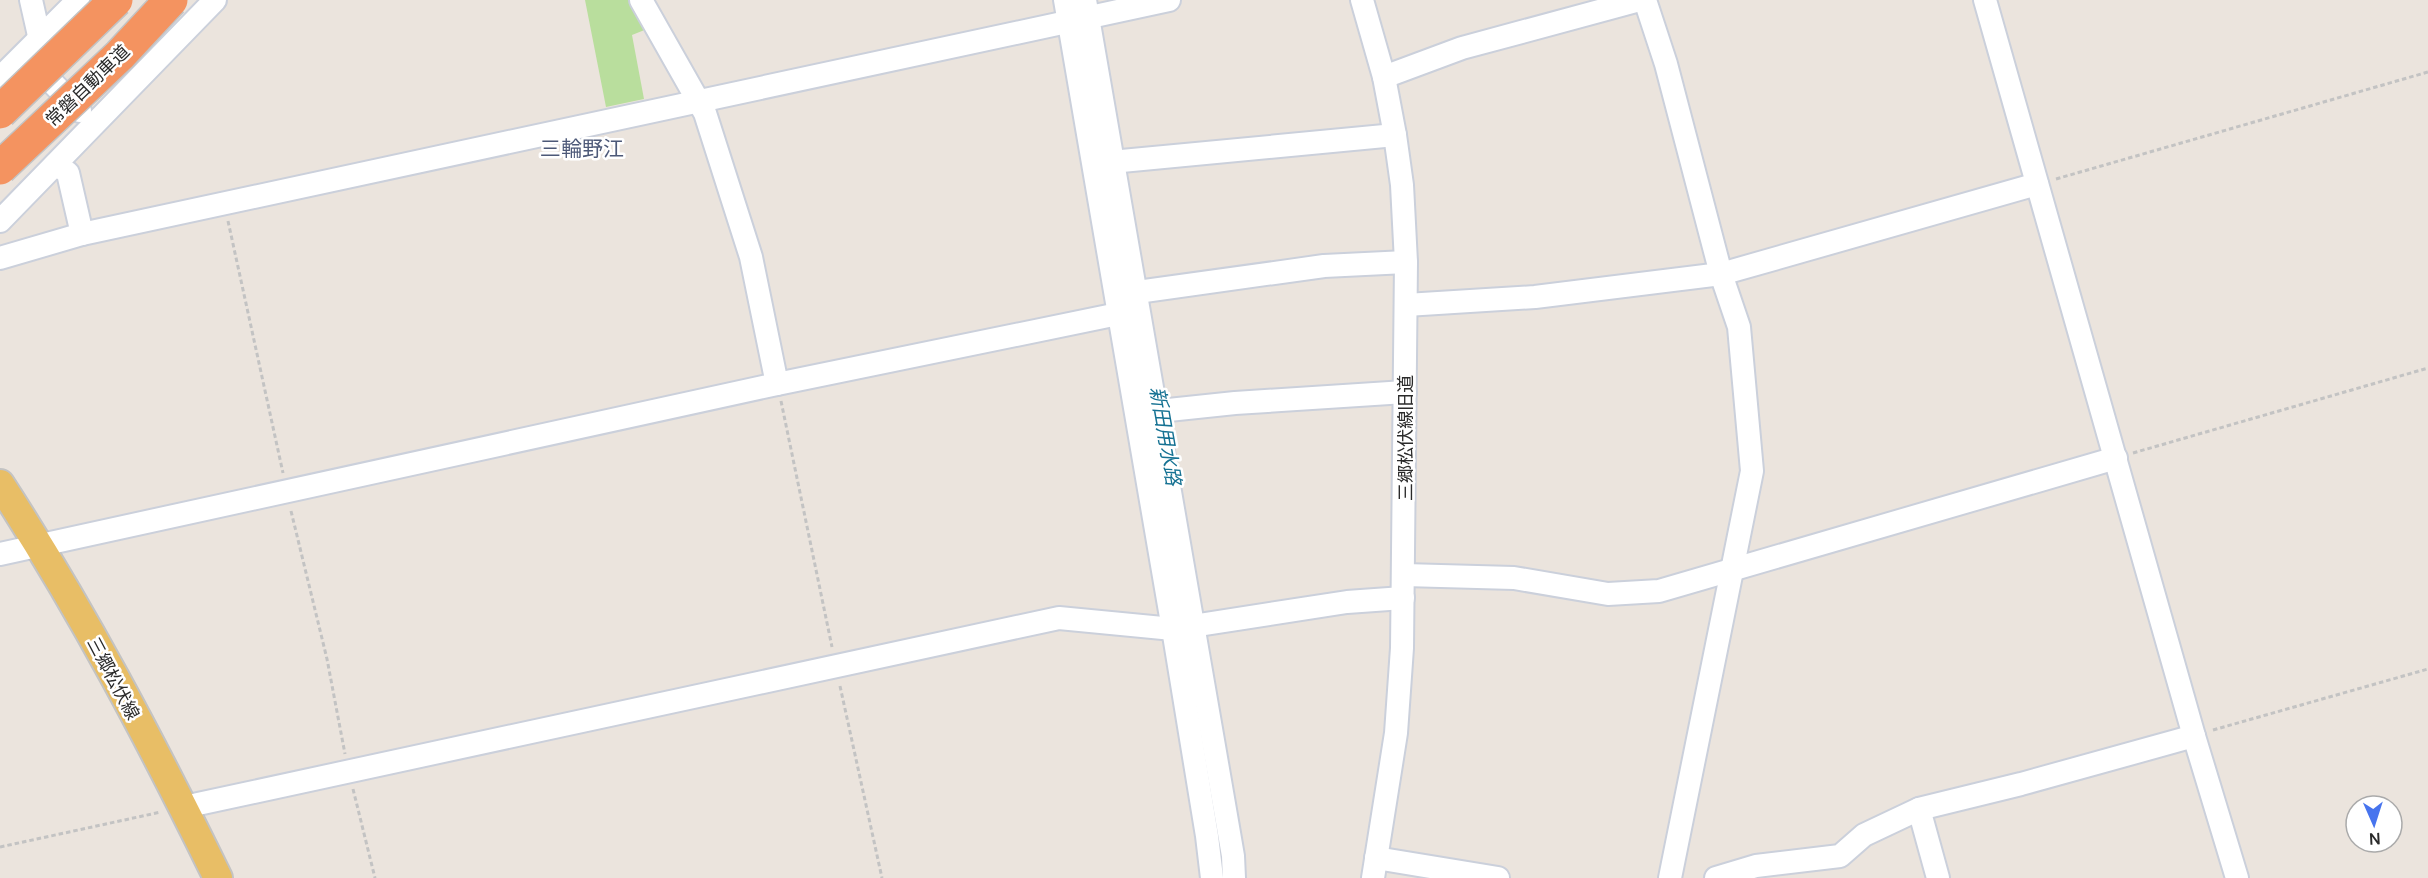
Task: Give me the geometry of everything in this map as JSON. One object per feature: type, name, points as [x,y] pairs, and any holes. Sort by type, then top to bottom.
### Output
[{"type":"highway","points":[[0,112],[116,0]]},
{"type":"highway","name":"常磐自動車道","points":[[0,168],[120,55],[171,0]]},
{"type":"main road","name":"三郷松伏線","points":[[0,484],[40,545],[92,635],[184,807],[218,878]]},
{"type":"street","points":[[32,0],[33,47],[93,125]]},
{"type":"street","points":[[0,78],[78,0]]},
{"type":"street","points":[[0,221],[215,0]]},
{"type":"street","points":[[641,0],[700,101],[751,257],[777,384]]},
{"type":"street","points":[[1065,0],[1081,14],[1111,162],[1123,300]]},
{"type":"street","points":[[0,258],[82,234],[700,101],[1081,14],[1169,0]]},
{"type":"street","name":"三郷松伏線旧道","points":[[1362,0],[1384,77],[1395,135],[1402,184],[1406,262],[1404,575],[1397,722],[1374,868]]},
{"type":"street","points":[[1384,77],[1462,48],[1640,0]]},
{"type":"street","points":[[1645,0],[1666,64],[1721,274],[1739,327],[1752,471],[1670,878]]},
{"type":"street","points":[[1985,0],[2194,736],[2237,878]]},
{"type":"street","points":[[1081,14],[1123,300],[1183,628],[1233,856],[1234,878]]},
{"type":"street","points":[[1111,162],[1395,135]]},
{"type":"street","points":[[56,164],[68,173],[82,234]]},
{"type":"street","points":[[1406,305],[1534,297],[1721,274],[2037,184]]},
{"type":"street","points":[[0,554],[777,384],[1123,300],[1324,266],[1406,262]]},
{"type":"street","points":[[1145,413],[1314,397],[1405,392]]},
{"type":"street","points":[[1404,575],[1514,578],[1608,594],[1659,591],[2116,458]]},
{"type":"street","points":[[184,807],[1059,618],[1183,628],[1347,602],[1403,598]]},
{"type":"street","points":[[1183,628],[1212,878]]},
{"type":"street","points":[[1716,878],[1756,866],[1840,856],[1864,835],[1919,809],[2021,784],[2194,736]]},
{"type":"street","points":[[1919,809],[1938,878]]},
{"type":"street","points":[[1374,868],[1498,878]]},
{"type":"path","points":[[2037,184],[2428,72]]},
{"type":"path","points":[[224,205],[287,491],[327,659],[349,771],[375,878]]},
{"type":"path","points":[[2116,458],[2428,368]]},
{"type":"path","points":[[777,384],[882,878]]},
{"type":"path","points":[[2194,736],[2428,669]]},
{"type":"path","points":[[0,847],[184,807]]},
{"type":"green space","points":[[585,0],[632,0],[647,29],[632,35],[644,99],[606,107]]},
{"type":"district","name":"三輪野江","points":[[582,148]]},
{"type":"water label","name":"新田用水路","points":[[1166,436]]}]
